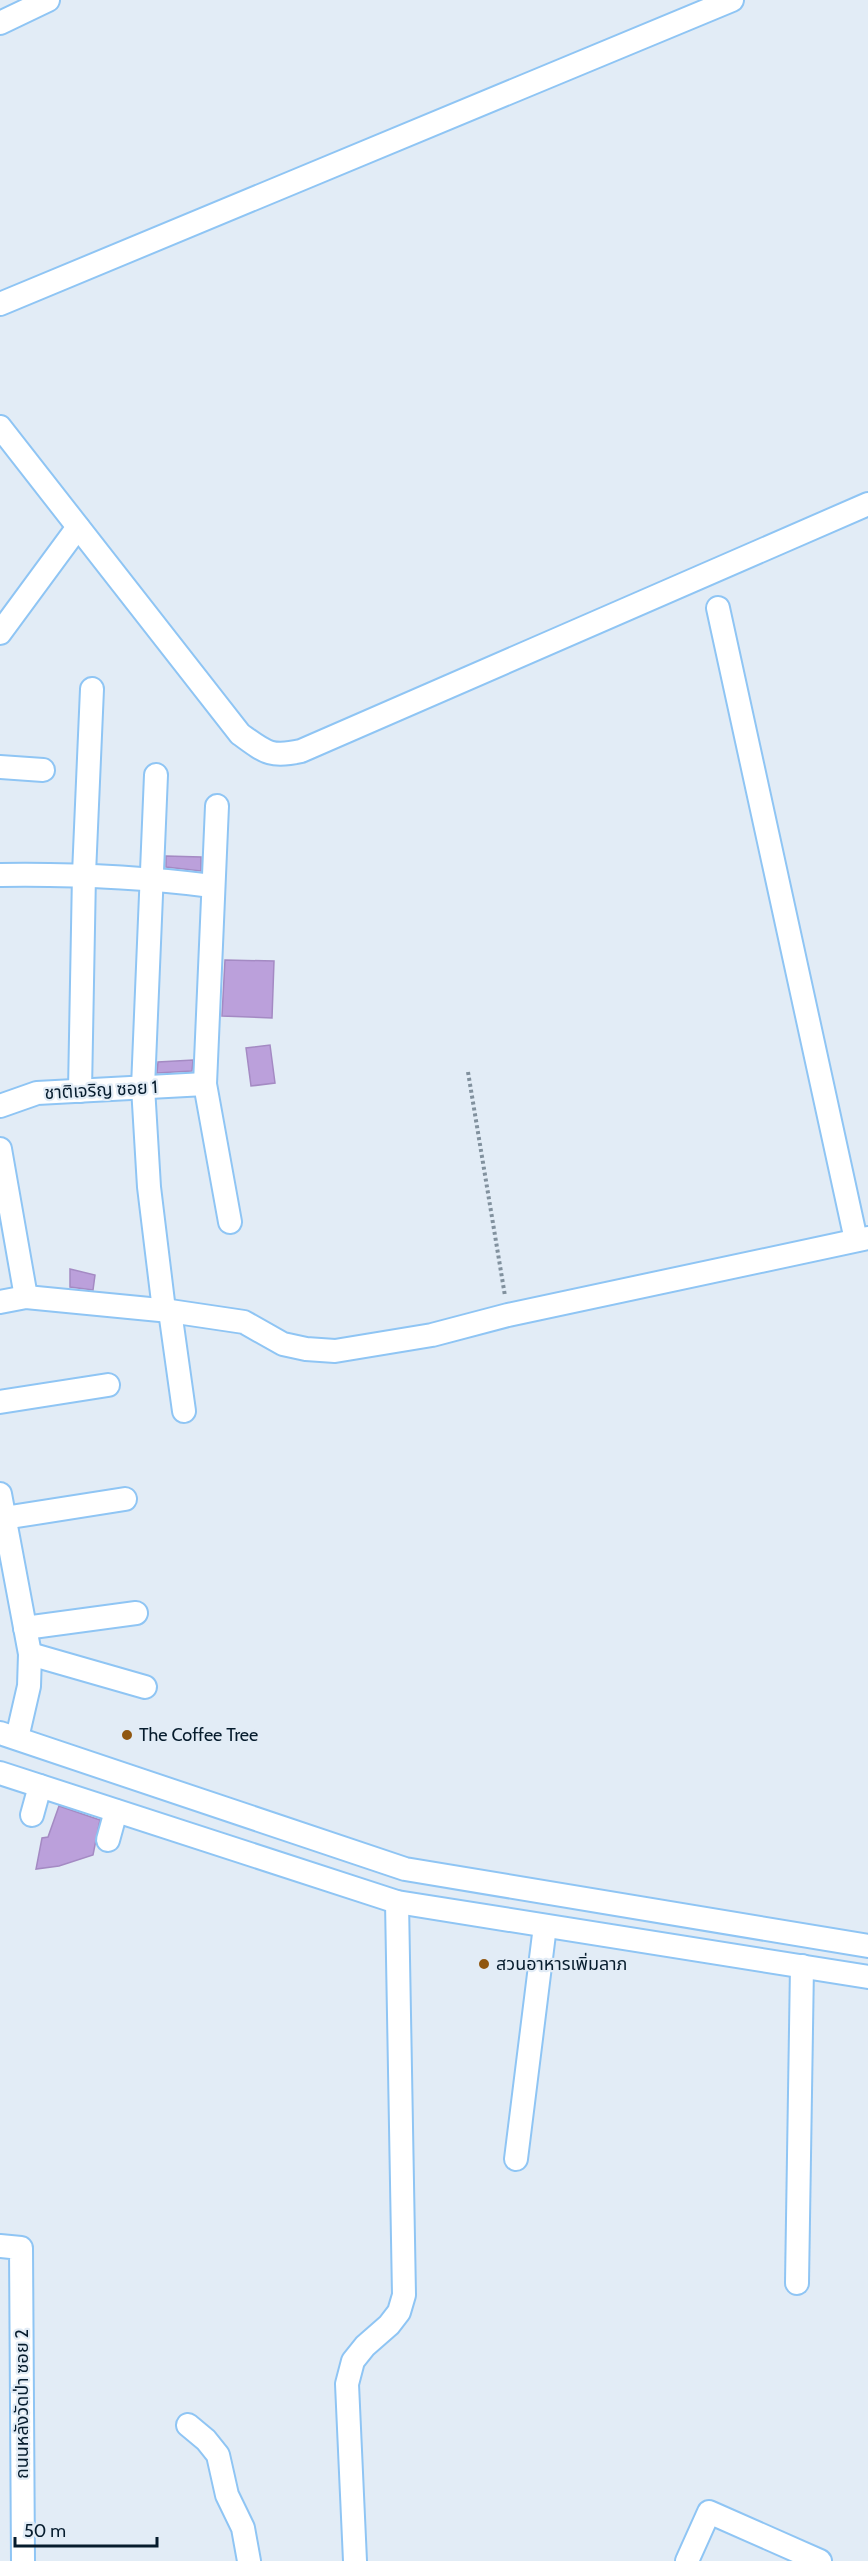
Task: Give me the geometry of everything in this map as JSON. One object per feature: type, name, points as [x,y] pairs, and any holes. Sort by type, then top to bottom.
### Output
[{"type":"street","points":[[0,23],[48,0]]},
{"type":"street","points":[[0,304],[732,0]]},
{"type":"street","points":[[0,427],[240,734],[262,750],[280,756],[301,751],[868,504]]},
{"type":"street","points":[[0,633],[78,527]]},
{"type":"street","points":[[0,1302],[26,1297],[167,1310],[244,1322],[284,1344],[306,1349],[335,1351],[432,1335],[508,1315],[862,1239],[718,608]]},
{"type":"street","points":[[81,1091],[84,874],[92,689]]},
{"type":"street","points":[[0,767],[43,770]]},
{"type":"street","points":[[156,775],[143,1088],[149,1187],[184,1411]]},
{"type":"street","points":[[217,806],[204,1083],[230,1222]]},
{"type":"street","points":[[0,875],[84,874],[153,878],[212,886]]},
{"type":"street","name":"ชาติเจริญ ซอย 1","points":[[0,1106],[37,1093],[204,1083]]},
{"type":"street","points":[[0,1106],[3,1112],[0,1122]]},
{"type":"street","points":[[0,1149],[26,1297]]},
{"type":"street","points":[[0,1402],[108,1385]]},
{"type":"street","points":[[0,1494],[30,1654],[29,1686],[9,1735],[405,1869],[868,1946]]},
{"type":"street","points":[[4,1518],[125,1499]]},
{"type":"street","points":[[25,1628],[136,1613]]},
{"type":"street","points":[[30,1654],[146,1687]]},
{"type":"street","points":[[0,1773],[397,1902],[868,1977]]},
{"type":"street","points":[[32,1815],[40,1786]]},
{"type":"street","points":[[108,1840],[116,1811]]},
{"type":"street","points":[[574,1930],[580,1898]]},
{"type":"street","points":[[355,2561],[347,2384],[353,2361],[365,2346],[389,2325],[399,2312],[404,2295],[397,1902]]},
{"type":"street","points":[[516,2159],[545,1926]]},
{"type":"street","points":[[796,2283],[802,1966]]},
{"type":"street","name":"ถนนหลังวัดป่า ซอย 2","points":[[10,2247],[23,2561]]},
{"type":"street","points":[[188,2425],[206,2440],[218,2455],[227,2495],[243,2528],[249,2561]]},
{"type":"street","points":[[687,2561],[709,2512],[790,2555],[820,2561]]},
{"type":"path","points":[[468,1072],[508,1315]]},
{"type":"building","points":[[166,856],[201,857],[201,871],[166,867]]},
{"type":"building","points":[[225,960],[274,961],[272,1018],[222,1016]]},
{"type":"building","points":[[270,1045],[275,1083],[251,1086],[246,1048]]},
{"type":"building","points":[[193,1060],[192,1071],[157,1073],[158,1062]]},
{"type":"building","points":[[70,1269],[95,1275],[93,1290],[70,1287]]},
{"type":"building","points":[[59,1806],[100,1820],[93,1855],[59,1866],[36,1869],[42,1838],[48,1837]]},
{"type":"place","name":"The Coffee Tree","points":[[127,1735]]},
{"type":"place","name":"สวนอาหารเพิ่มลาภ","points":[[484,1964]]}]
